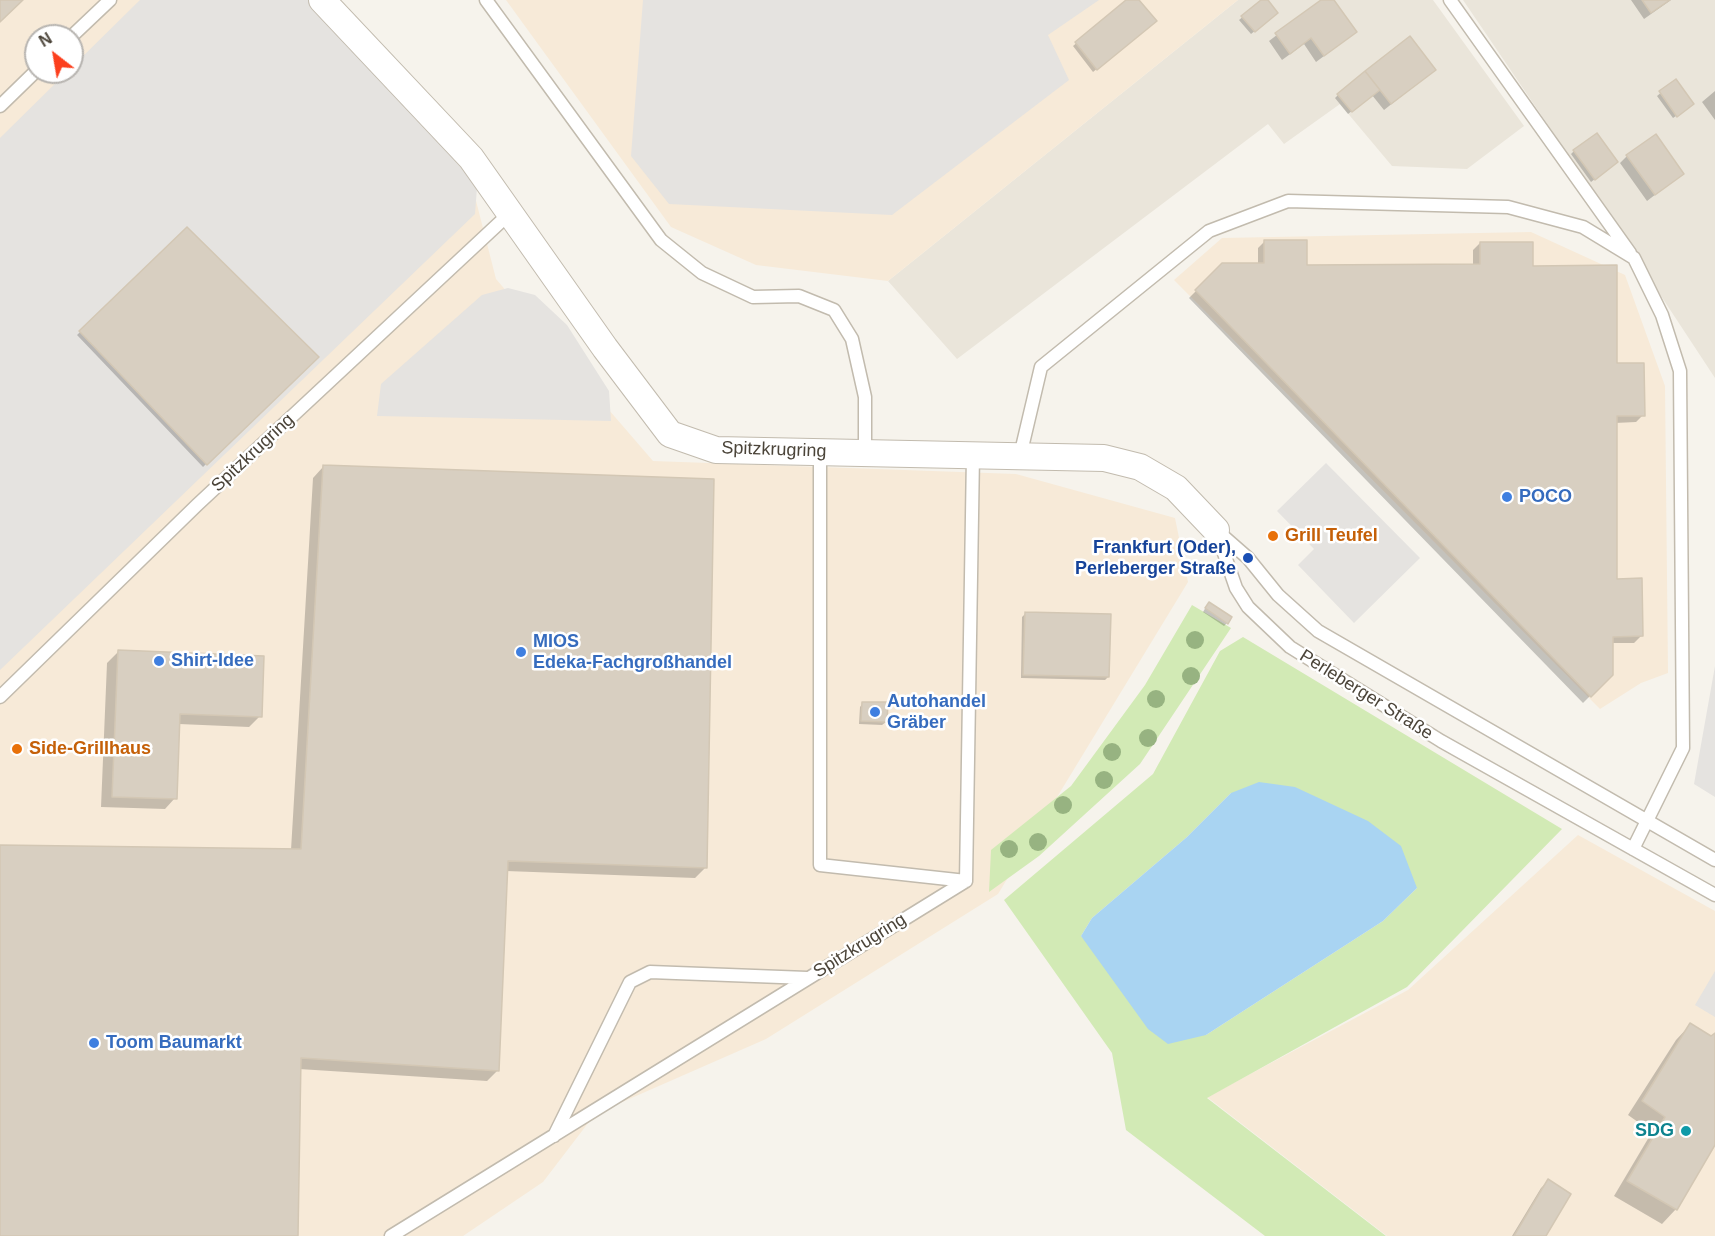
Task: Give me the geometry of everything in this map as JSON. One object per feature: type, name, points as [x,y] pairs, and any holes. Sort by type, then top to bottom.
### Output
[{"type":"street","name":"Spitzkrugring","points":[[322,0],[471,158],[605,348],[670,434],[716,450],[1104,458],[1140,467],[1176,488],[1216,530]]},
{"type":"lane","points":[[84,25],[110,0]]},
{"type":"lane","points":[[486,0],[661,240],[702,273],[753,297],[799,296],[834,310],[852,339],[866,397],[865,452]]},
{"type":"lane","points":[[1450,0],[1634,258],[1662,315],[1680,371],[1683,748],[1633,849]]},
{"type":"lane","points":[[0,106],[24,83]]},
{"type":"lane","points":[[1020,456],[1041,367],[1209,231],[1288,201],[1508,207],[1583,227],[1634,258]]},
{"type":"lane","name":"Spitzkrugring","points":[[0,697],[197,505],[510,213]]},
{"type":"lane","points":[[820,452],[820,865],[966,881],[973,455]]},
{"type":"lane","name":"Perleberger Straße","points":[[1216,530],[1248,558],[1278,595],[1318,631],[1715,860]]},
{"type":"lane","name":"Perleberger Straße","points":[[1216,530],[1236,588],[1248,608],[1290,647],[1441,741],[1715,895]]},
{"type":"lane","name":"Spitzkrugring","points":[[391,1236],[966,881]]},
{"type":"lane","points":[[554,1136],[630,982],[650,972],[808,978]]},
{"type":"shaded area","points":[[0,0],[294,0],[473,189],[496,279],[653,461],[1016,474],[1175,518],[1188,582],[998,894],[766,1039],[595,1114],[543,1182],[463,1236],[0,1236]]},
{"type":"shaded area","points":[[140,0],[308,0],[451,148],[477,187],[475,214],[0,670],[0,138],[55,84],[84,84],[84,55]]},
{"type":"shaded area","points":[[506,0],[1238,0],[888,281],[756,265],[671,227]]},
{"type":"shaded area","points":[[643,0],[1099,0],[1048,35],[1069,80],[892,215],[669,204],[631,156]]},
{"type":"shaded area","points":[[1238,0],[1433,0],[1524,126],[1467,169],[1392,166],[1340,104],[1284,144],[1268,124],[957,359],[888,281]]},
{"type":"shaded area","points":[[1463,0],[1715,0],[1715,378],[1567,153]]},
{"type":"shaded area","name":"POCO","points":[[1531,232],[1625,275],[1665,386],[1668,673],[1641,683],[1600,709],[1174,280],[1222,238]]},
{"type":"shaded area","points":[[508,288],[535,295],[567,325],[609,391],[611,421],[377,416],[381,384],[482,295]]},
{"type":"shaded area","points":[[1326,463],[1420,558],[1354,623],[1298,565],[1314,549],[1277,511]]},
{"type":"shaded area","points":[[1715,666],[1715,797],[1694,784]]},
{"type":"shaded area","points":[[1578,835],[1715,911],[1715,1236],[1387,1236],[1207,1097],[1408,990]]},
{"type":"shaded area","points":[[1715,971],[1715,1017],[1695,1005]]},
{"type":"green space","points":[[1192,605],[1231,628],[1140,764],[1039,856],[989,892],[991,850],[1071,786],[1145,685]]},
{"type":"green space","points":[[1243,637],[1562,829],[1407,987],[1207,1098],[1386,1236],[1265,1236],[1126,1130],[1112,1053],[1004,900],[1153,774],[1220,651]],"holes":[[[1231,793],[1417,888],[1383,921],[1206,1035],[1081,936],[1092,918],[1187,837]]]},
{"type":"water","points":[[1259,782],[1295,787],[1368,821],[1401,846],[1417,888],[1383,921],[1206,1035],[1168,1044],[1148,1029],[1081,936],[1092,918],[1187,837],[1231,793]]},
{"type":"building","points":[[0,0],[23,0],[0,22]]},
{"type":"building","points":[[1126,0],[1139,0],[1157,21],[1097,70],[1075,42]]},
{"type":"building","points":[[1261,0],[1268,0],[1278,13],[1255,32],[1241,16]]},
{"type":"building","points":[[1321,0],[1334,0],[1357,32],[1324,56],[1311,38],[1290,54],[1275,33]]},
{"type":"building","points":[[1642,0],[1670,0],[1651,13]]},
{"type":"building","points":[[1410,36],[1436,70],[1391,104],[1365,71]]},
{"type":"building","points":[[1365,71],[1380,90],[1352,112],[1337,94]]},
{"type":"building","points":[[1676,79],[1694,104],[1677,117],[1659,91]]},
{"type":"building","points":[[1597,133],[1618,162],[1595,180],[1573,150]]},
{"type":"building","points":[[1656,134],[1684,174],[1655,195],[1626,155]]},
{"type":"building","points":[[187,227],[319,357],[207,465],[79,331]]},
{"type":"building","name":"POCO","points":[[1264,240],[1307,240],[1307,265],[1480,264],[1480,242],[1533,242],[1533,266],[1617,265],[1617,363],[1644,363],[1645,416],[1617,416],[1617,579],[1642,578],[1643,636],[1613,637],[1613,675],[1591,697],[1195,290],[1222,263],[1264,263]]},
{"type":"building","points":[[323,465],[714,479],[707,868],[508,861],[499,1071],[301,1058],[298,1236],[0,1236],[0,845],[301,849]]},
{"type":"building","points":[[1209,602],[1232,617],[1228,624],[1205,608]]},
{"type":"building","points":[[1025,612],[1111,614],[1109,677],[1023,675]]},
{"type":"building","points":[[118,650],[264,656],[262,717],[180,714],[177,799],[112,797]]},
{"type":"building","name":"Autohandel Gräber","points":[[862,702],[888,702],[887,722],[861,721]]},
{"type":"building","name":"SDG","points":[[1690,1023],[1711,1036],[1715,1033],[1715,1145],[1677,1210],[1627,1181],[1665,1117],[1642,1101]]},
{"type":"building","points":[[1548,1179],[1571,1194],[1546,1236],[1514,1236]]},
{"type":"place","name":"POCO","points":[[1507,497]]},
{"type":"place","name":"Grill Teufel","points":[[1273,536]]},
{"type":"place","name":"Frankfurt (Oder), Perleberger Straße","points":[[1248,558]]},
{"type":"place","name":"MIOS Edeka-Fachgroßhandel","points":[[521,652]]},
{"type":"place","name":"Shirt-Idee","points":[[159,661]]},
{"type":"place","name":"Autohandel Gräber","points":[[875,712]]},
{"type":"place","name":"Side-Grillhaus","points":[[17,749]]},
{"type":"place","name":"Toom Baumarkt","points":[[94,1043]]},
{"type":"place","name":"SDG","points":[[1686,1131]]}]
